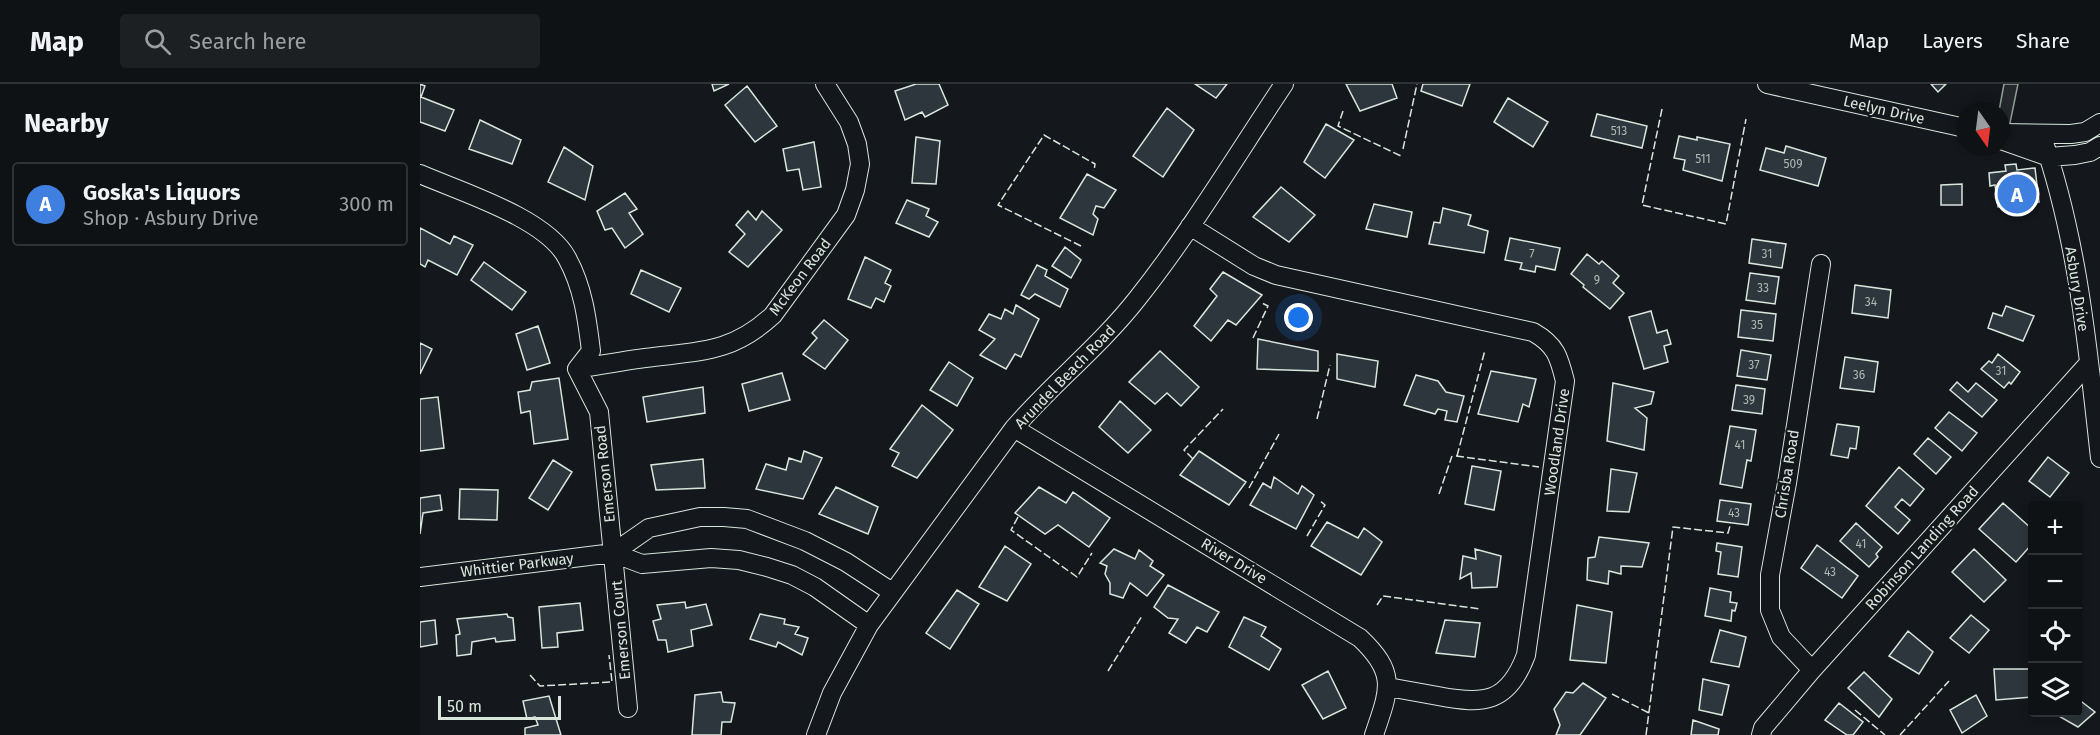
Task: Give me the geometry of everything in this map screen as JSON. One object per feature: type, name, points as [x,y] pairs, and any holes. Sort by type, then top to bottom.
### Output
[{"type":"street","name":"McKeon Road","points":[[577,369],[720,348],[739,341],[758,329],[773,315],[846,215],[855,190],[860,165],[857,144],[849,122],[825,84]]},
{"type":"street","name":"Arundel Beach Road","points":[[816,735],[832,693],[869,625],[892,592],[1014,428],[1035,404],[1077,366],[1116,325],[1143,292],[1190,226],[1284,84]]},
{"type":"street","name":"Leelyn Drive","points":[[1767,84],[1956,126]]},
{"type":"street","points":[[2010,132],[2085,132],[2100,123]]},
{"type":"street","name":"Asbury Drive","points":[[2041,134],[2074,258],[2100,459]]},
{"type":"street","points":[[2010,143],[2049,158],[2090,152],[2100,146]]},
{"type":"street","points":[[420,174],[524,218],[550,236],[566,255],[585,304],[591,351],[577,369]]},
{"type":"street","name":"Woodland Drive","points":[[1190,226],[1254,266],[1276,275],[1533,332],[1548,340],[1556,351],[1565,381],[1527,655],[1520,673],[1502,693],[1475,701],[1388,687]]},
{"type":"street","name":"Chrisba Road","points":[[1812,670],[1781,637],[1770,610],[1770,575],[1787,483],[1821,264]]},
{"type":"street","name":"Robinson Landing Road","points":[[1761,735],[1763,728],[1812,670],[2088,364]]},
{"type":"street","name":"Emerson Road","points":[[577,369],[598,412],[613,553]]},
{"type":"street","name":"River Drive","points":[[1014,428],[1360,638],[1374,651],[1384,667],[1388,687]]},
{"type":"street","name":"Whittier Parkway","points":[[420,577],[613,553],[649,528],[700,517],[747,519],[805,541],[846,562],[892,592]]},
{"type":"street","name":"Whittier Parkway","points":[[613,553],[642,564],[711,558],[739,560],[767,567],[792,575],[815,587],[869,625]]},
{"type":"street","name":"Emerson Court","points":[[613,553],[628,708]]},
{"type":"street","points":[[1374,735],[1388,687]]},
{"type":"shaded area","points":[[2004,84],[2018,84],[2010,123],[2010,102],[2001,102]]},
{"type":"building","points":[[420,84],[425,86],[421,97],[454,110],[445,131],[420,122]]},
{"type":"building","points":[[712,84],[729,84],[714,91]]},
{"type":"building","points":[[916,84],[939,84],[948,105],[925,117],[922,112],[905,120],[895,91]]},
{"type":"building","points":[[1195,84],[1227,84],[1216,98]]},
{"type":"building","points":[[1346,84],[1392,84],[1397,98],[1360,111]]},
{"type":"building","points":[[1423,84],[1470,84],[1462,106],[1421,91]]},
{"type":"building","points":[[1931,84],[1946,84],[1938,92]]},
{"type":"building","points":[[747,86],[777,126],[755,142],[725,105]]},
{"type":"building","points":[[1508,98],[1548,122],[1533,147],[1494,122]]},
{"type":"building","points":[[1167,108],[1194,130],[1163,177],[1133,156]]},
{"type":"building","points":[[1597,114],[1647,126],[1642,148],[1591,136]]},
{"type":"building","points":[[480,120],[521,140],[512,164],[469,149]]},
{"type":"building","points":[[1326,124],[1354,140],[1325,178],[1304,162]]},
{"type":"building","points":[[1679,136],[1697,140],[1697,137],[1730,144],[1722,181],[1683,170],[1685,160],[1674,158]]},
{"type":"building","points":[[916,137],[940,141],[936,184],[912,183]]},
{"type":"building","points":[[814,142],[821,187],[803,190],[799,169],[787,171],[783,149]]},
{"type":"building","points":[[1786,146],[1826,158],[1818,186],[1760,170],[1766,148],[1784,153]]},
{"type":"building","points":[[564,147],[593,166],[585,200],[548,182]]},
{"type":"building","points":[[2016,164],[2017,170],[2035,168],[2039,202],[2026,203],[2028,212],[2014,214],[2012,205],[1998,207],[1995,185],[1990,186],[1989,173],[2006,171],[2005,165]]},
{"type":"building","points":[[1087,174],[1116,190],[1104,208],[1096,206],[1093,214],[1098,219],[1093,235],[1060,218]]},
{"type":"building","points":[[1962,184],[1962,205],[1941,205],[1941,185]]},
{"type":"building","points":[[1281,187],[1315,215],[1289,242],[1253,217]]},
{"type":"building","points":[[625,193],[637,209],[629,213],[643,234],[625,248],[612,228],[605,230],[597,211]]},
{"type":"building","points":[[907,200],[929,209],[926,216],[938,222],[929,237],[896,223]]},
{"type":"building","points":[[1374,204],[1412,212],[1407,237],[1366,229]]},
{"type":"building","points":[[1443,208],[1471,215],[1468,225],[1488,231],[1484,253],[1429,244],[1434,222],[1440,223]]},
{"type":"building","points":[[748,211],[756,220],[762,211],[782,230],[748,267],[729,252],[745,234],[736,225]]},
{"type":"building","points":[[420,228],[450,244],[454,236],[473,245],[457,275],[428,260],[425,267],[420,264]]},
{"type":"building","points":[[1510,238],[1560,248],[1555,270],[1536,266],[1535,272],[1520,269],[1522,263],[1505,260]]},
{"type":"building","points":[[1752,239],[1786,244],[1782,268],[1749,263]]},
{"type":"building","points":[[1065,247],[1081,260],[1071,278],[1052,266]]},
{"type":"building","points":[[1587,254],[1599,264],[1602,261],[1619,276],[1613,283],[1624,293],[1610,309],[1571,274]]},
{"type":"building","points":[[865,257],[891,270],[885,283],[891,286],[884,302],[876,298],[871,308],[848,299]]},
{"type":"building","points":[[484,262],[526,292],[512,310],[471,280]]},
{"type":"building","points":[[1037,265],[1047,270],[1045,276],[1068,289],[1060,307],[1035,294],[1029,299],[1021,295]]},
{"type":"building","points":[[641,270],[681,288],[669,312],[631,294]]},
{"type":"building","points":[[1223,272],[1262,295],[1236,325],[1228,320],[1211,341],[1194,326],[1217,296],[1210,289]]},
{"type":"building","points":[[1750,273],[1779,277],[1775,304],[1746,300]]},
{"type":"building","points":[[1855,285],[1891,290],[1888,318],[1852,313]]},
{"type":"building","points":[[1016,305],[1039,319],[1021,357],[1015,354],[1006,369],[980,355],[995,339],[979,330],[989,314],[1001,319],[1005,309],[1013,314]]},
{"type":"building","points":[[2006,306],[2034,316],[2023,341],[1988,328],[1993,313],[2002,316]]},
{"type":"building","points":[[1741,310],[1776,314],[1773,341],[1738,337]]},
{"type":"building","points":[[1651,311],[1657,333],[1667,330],[1671,344],[1664,346],[1668,362],[1644,369],[1629,317]]},
{"type":"building","points":[[824,320],[848,340],[825,369],[803,354],[817,338],[812,333]]},
{"type":"building","points":[[538,326],[550,363],[527,370],[516,334]]},
{"type":"building","points":[[1258,339],[1318,351],[1318,371],[1257,369]]},
{"type":"building","points":[[420,343],[432,349],[420,374]]},
{"type":"building","points":[[1741,350],[1771,355],[1767,380],[1737,376]]},
{"type":"building","points":[[1160,351],[1199,387],[1181,406],[1167,393],[1155,404],[1129,382]]},
{"type":"building","points":[[1337,354],[1378,361],[1375,387],[1337,379]]},
{"type":"building","points":[[1998,354],[2020,372],[2011,384],[2009,382],[2004,388],[1981,369],[1989,361],[1992,363]]},
{"type":"building","points":[[1845,357],[1878,362],[1874,392],[1840,388]]},
{"type":"building","points":[[949,362],[973,378],[957,406],[930,390]]},
{"type":"building","points":[[1491,371],[1536,379],[1529,407],[1523,404],[1518,422],[1478,414]]},
{"type":"building","points":[[782,373],[790,400],[749,411],[742,384]]},
{"type":"building","points":[[1416,375],[1438,381],[1446,392],[1464,396],[1457,422],[1445,420],[1447,411],[1438,409],[1435,414],[1404,405]]},
{"type":"building","points":[[559,378],[568,439],[534,444],[530,411],[521,413],[518,392],[530,390],[532,382]]},
{"type":"building","points":[[1957,382],[1968,392],[1976,383],[1997,400],[1982,417],[1950,390]]},
{"type":"building","points":[[1613,383],[1654,392],[1651,404],[1635,408],[1647,418],[1644,450],[1607,441]]},
{"type":"building","points":[[1736,385],[1765,389],[1762,414],[1732,410]]},
{"type":"building","points":[[703,387],[705,413],[647,422],[643,397]]},
{"type":"building","points":[[438,397],[444,448],[420,451],[420,399]]},
{"type":"building","points":[[1120,401],[1151,430],[1128,453],[1099,427]]},
{"type":"building","points":[[922,405],[953,430],[917,478],[892,466],[899,453],[890,449]]},
{"type":"building","points":[[1949,412],[1977,433],[1962,451],[1935,428]]},
{"type":"building","points":[[1837,424],[1859,427],[1856,449],[1850,448],[1848,458],[1831,455]]},
{"type":"building","points":[[1730,426],[1756,430],[1751,461],[1747,460],[1742,488],[1720,484]]},
{"type":"building","points":[[1928,438],[1951,457],[1936,474],[1914,454]]},
{"type":"building","points":[[804,451],[822,458],[803,499],[756,489],[766,464],[786,470],[789,458],[801,462]]},
{"type":"building","points":[[1199,451],[1246,482],[1229,505],[1180,475]]},
{"type":"building","points":[[2048,457],[2069,473],[2050,497],[2029,481]]},
{"type":"building","points":[[703,459],[705,488],[656,490],[651,465]]},
{"type":"building","points":[[553,460],[572,472],[548,510],[529,498]]},
{"type":"building","points":[[1472,466],[1501,471],[1494,510],[1465,504]]},
{"type":"building","points":[[1899,467],[1924,489],[1910,506],[1902,499],[1895,507],[1910,520],[1898,534],[1866,506]]},
{"type":"building","points":[[1611,469],[1637,473],[1629,512],[1607,511]]},
{"type":"building","points":[[1274,477],[1298,494],[1302,486],[1314,495],[1296,529],[1250,505],[1263,483],[1271,488]]},
{"type":"building","points":[[836,487],[878,507],[868,534],[819,514]]},
{"type":"building","points":[[1039,487],[1066,503],[1073,492],[1110,518],[1089,547],[1058,525],[1045,534],[1015,513]]},
{"type":"building","points":[[460,489],[498,490],[497,520],[459,519]]},
{"type":"building","points":[[440,495],[442,510],[423,513],[420,534],[420,498]]},
{"type":"building","points":[[1720,500],[1751,504],[1748,525],[1717,521]]},
{"type":"building","points":[[2003,503],[2028,525],[2028,548],[2016,562],[1979,529]]},
{"type":"building","points":[[1327,522],[1358,538],[1364,528],[1382,542],[1361,575],[1311,546]]},
{"type":"building","points":[[1856,523],[1882,547],[1876,554],[1878,557],[1869,567],[1840,541]]},
{"type":"building","points":[[1599,537],[1649,543],[1642,567],[1621,566],[1621,574],[1609,571],[1608,584],[1587,580],[1588,558],[1595,557]]},
{"type":"building","points":[[1717,543],[1742,547],[1738,577],[1718,574],[1721,552],[1716,551]]},
{"type":"building","points":[[1817,545],[1858,576],[1842,598],[1801,568]]},
{"type":"building","points":[[1005,546],[1031,564],[1007,601],[979,587]]},
{"type":"building","points":[[1114,549],[1135,559],[1139,550],[1153,561],[1150,566],[1164,575],[1147,596],[1130,583],[1123,598],[1110,594],[1110,583],[1105,574],[1107,566],[1100,563]]},
{"type":"building","points":[[1475,549],[1501,556],[1497,587],[1472,588],[1471,573],[1460,579],[1463,556],[1476,559]]},
{"type":"building","points":[[1974,549],[2006,580],[1984,602],[1952,572]]},
{"type":"building","points":[[1168,585],[1219,612],[1207,632],[1197,627],[1186,643],[1169,633],[1178,619],[1168,618],[1154,607]]},
{"type":"building","points":[[1710,588],[1731,592],[1730,602],[1737,603],[1735,611],[1732,610],[1731,621],[1705,616]]},
{"type":"building","points":[[957,590],[979,604],[950,649],[926,633]]},
{"type":"building","points":[[685,602],[686,608],[706,604],[712,625],[691,630],[693,646],[668,652],[666,640],[658,640],[653,621],[661,619],[657,605]]},
{"type":"building","points":[[580,603],[583,630],[557,633],[558,647],[542,648],[539,607]]},
{"type":"building","points":[[1577,605],[1612,612],[1606,663],[1570,660]]},
{"type":"building","points":[[507,614],[508,617],[513,618],[515,640],[496,642],[495,638],[472,642],[471,654],[457,656],[456,635],[460,634],[457,619]]},
{"type":"building","points":[[760,614],[785,619],[784,624],[799,627],[795,634],[808,638],[802,655],[778,642],[776,647],[750,639]]},
{"type":"building","points":[[1971,615],[1989,630],[1969,653],[1950,638]]},
{"type":"building","points":[[1244,617],[1266,627],[1261,636],[1281,649],[1269,670],[1229,647]]},
{"type":"building","points":[[435,620],[437,644],[420,647],[420,622]]},
{"type":"building","points":[[1445,620],[1480,623],[1475,657],[1436,653]]},
{"type":"building","points":[[1720,630],[1746,637],[1739,667],[1711,662]]},
{"type":"building","points":[[1908,631],[1933,652],[1919,674],[1889,656]]},
{"type":"building","points":[[1994,669],[2028,669],[2028,697],[1996,700]]},
{"type":"building","points":[[1328,671],[1346,708],[1323,719],[1302,685]]},
{"type":"building","points":[[1864,672],[1892,699],[1879,717],[1848,688]]},
{"type":"building","points":[[1703,679],[1729,685],[1722,715],[1699,710]]},
{"type":"building","points":[[1583,683],[1606,698],[1580,735],[1556,735],[1560,725],[1554,709],[1566,692],[1573,693]]},
{"type":"building","points":[[721,692],[723,702],[735,703],[731,722],[722,722],[721,735],[692,735],[695,695]]},
{"type":"building","points":[[1976,695],[1987,716],[1962,733],[1950,710]]},
{"type":"building","points":[[549,696],[561,735],[525,735],[525,728],[538,725],[535,717],[527,719],[523,701]]},
{"type":"building","points":[[2082,702],[2095,712],[2078,727],[2060,717],[2082,717]]},
{"type":"building","points":[[1839,703],[1863,722],[1853,735],[1847,735],[1825,720]]},
{"type":"building","points":[[1693,720],[1719,729],[1718,735],[1691,735]]},
{"type":"fence","points":[[1403,149],[1417,84]]},
{"type":"fence","points":[[1662,109],[1642,205],[1726,224],[1746,119]]},
{"type":"fence","points":[[1343,111],[1338,126],[1401,156]]},
{"type":"fence","points":[[1081,246],[998,205],[1044,135],[1095,164],[1094,171]]},
{"type":"fence","points":[[1253,338],[1268,306],[1262,303]]},
{"type":"fence","points":[[1457,456],[1485,350]]},
{"type":"fence","points":[[1317,419],[1330,365]]},
{"type":"fence","points":[[1193,459],[1184,450],[1223,409]]},
{"type":"fence","points":[[1249,488],[1279,434]]},
{"type":"fence","points":[[1439,494],[1452,456]]},
{"type":"fence","points":[[1456,456],[1539,467]]},
{"type":"fence","points":[[1307,536],[1325,505],[1319,500]]},
{"type":"fence","points":[[1018,517],[1011,530],[1077,577],[1092,553]]},
{"type":"fence","points":[[1646,735],[1673,527],[1728,533],[1730,526]]},
{"type":"fence","points":[[1377,605],[1383,596],[1481,609]]},
{"type":"fence","points":[[1108,671],[1142,616]]},
{"type":"fence","points":[[530,675],[540,686],[612,682],[609,655]]},
{"type":"fence","points":[[1900,735],[1949,681]]},
{"type":"fence","points":[[1612,694],[1649,713]]},
{"type":"fence","points":[[1855,710],[1885,735]]},
{"type":"place","name":"Goska's Liquors","points":[[2017,194]]}]
